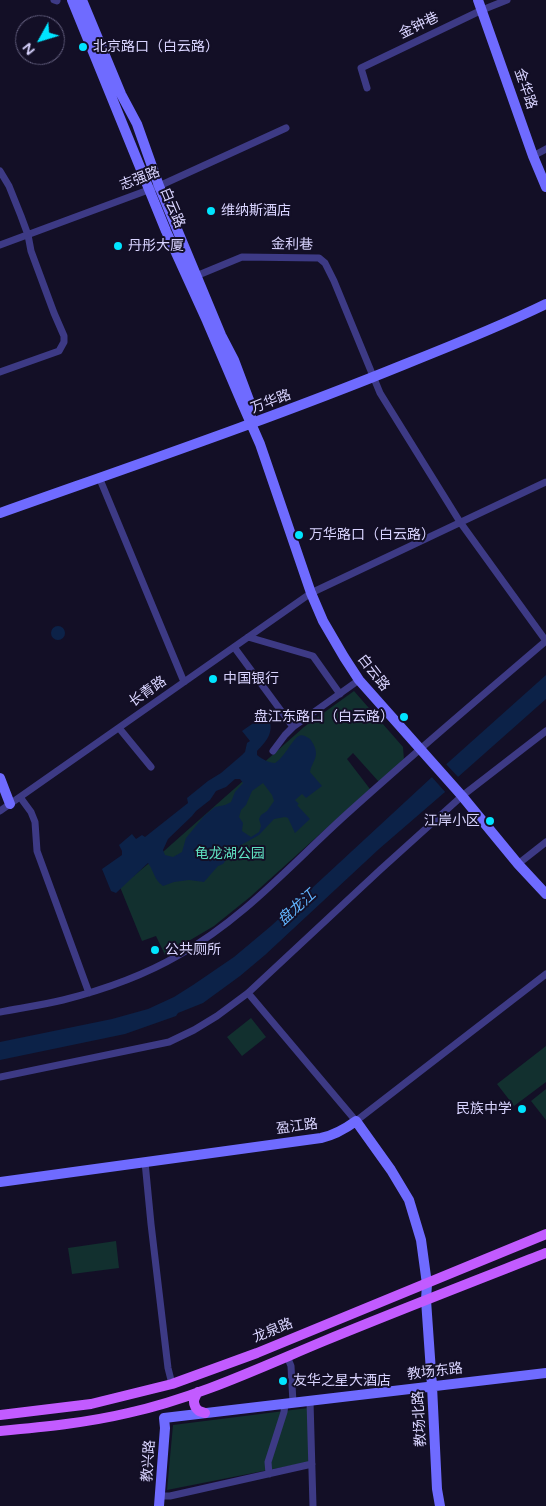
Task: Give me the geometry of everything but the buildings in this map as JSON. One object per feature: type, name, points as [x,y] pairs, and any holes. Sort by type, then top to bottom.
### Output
[{"type":"main road","name":"龙泉路","points":[[0,1415],[91,1404],[172,1384],[257,1353],[546,1234]]},
{"type":"main road","name":"龙泉路","points":[[0,1431],[55,1426],[102,1418],[176,1400],[546,1253]]},
{"type":"main road","points":[[198,1392],[194,1399],[194,1404],[199,1411],[204,1412]]},
{"type":"street","name":"白云路","points":[[72,0],[154,188],[234,360],[250,400],[251,424]]},
{"type":"street","name":"白云路","points":[[82,0],[121,94],[137,124],[166,231],[208,321],[260,444],[311,593],[323,621],[359,680],[459,792],[518,864],[546,894]]},
{"type":"street","name":"金钟巷","points":[[368,88],[361,68],[480,5],[507,0]]},
{"type":"street","name":"金华路","points":[[480,5],[533,156],[546,187]]},
{"type":"street","name":"志强路","points":[[0,245],[154,188],[286,128]]},
{"type":"street","points":[[533,156],[546,148]]},
{"type":"street","points":[[0,171],[9,186],[28,235],[31,251],[64,336],[64,342],[58,351],[0,372]]},
{"type":"street","name":"金利巷","points":[[196,276],[242,257],[319,258],[325,263],[334,281],[373,377]]},
{"type":"street","name":"万华路","points":[[0,513],[251,424],[505,324],[546,304]]},
{"type":"street","points":[[0,1012],[62,1000],[123,982],[170,960],[224,927],[421,749],[546,641],[460,522],[380,393],[373,377]]},
{"type":"street","points":[[100,477],[184,682]]},
{"type":"street","name":"长青路","points":[[0,811],[311,593],[546,482]]},
{"type":"street","points":[[248,637],[313,656],[340,694]]},
{"type":"street","points":[[234,647],[293,727]]},
{"type":"street","points":[[274,752],[285,735],[293,727],[359,680]]},
{"type":"street","points":[[118,728],[151,767]]},
{"type":"street","points":[[0,1077],[169,1042],[217,1016],[248,993],[372,877],[459,792],[546,731]]},
{"type":"street","points":[[0,778],[10,804]]},
{"type":"street","points":[[20,797],[31,812],[35,822],[37,851],[89,993]]},
{"type":"street","points":[[518,864],[546,842]]},
{"type":"street","name":"盈江路","points":[[0,1182],[333,1135],[347,1128],[546,974]]},
{"type":"street","points":[[248,993],[356,1121]]},
{"type":"street","name":"教场北路","points":[[356,1121],[391,1170],[409,1200],[421,1240],[428,1284],[426,1300],[436,1490],[440,1506]]},
{"type":"street","points":[[145,1162],[168,1368],[172,1384]]},
{"type":"street","points":[[269,1474],[268,1462],[284,1412],[289,1404],[291,1366],[287,1356]]},
{"type":"street","name":"教场东路","points":[[164,1418],[546,1373]]},
{"type":"street","points":[[310,1401],[313,1506]]},
{"type":"street","points":[[154,1406],[164,1418]]},
{"type":"street","name":"教兴路","points":[[159,1501],[165,1428],[164,1418]]},
{"type":"street","points":[[159,1501],[170,1496],[312,1464]]},
{"type":"green space","name":"龟龙湖公园","points":[[354,691],[403,747],[404,760],[379,782],[353,753],[347,759],[370,789],[250,897],[214,926],[165,955],[156,936],[142,941],[120,887],[164,851],[304,727]]},
{"type":"green space","points":[[251,1018],[266,1037],[242,1056],[227,1037]]},
{"type":"green space","points":[[546,1046],[546,1082],[514,1106],[497,1084]]},
{"type":"green space","points":[[546,1089],[546,1120],[531,1101]]},
{"type":"green space","points":[[116,1241],[119,1268],[72,1274],[68,1248]]},
{"type":"green space","points":[[308,1408],[309,1462],[167,1490],[173,1425]]},
{"type":"water","points":[[55,626],[61,626],[65,633],[61,640],[55,640],[51,636],[51,630]]},
{"type":"water","name":"盘龙江","points":[[546,675],[546,699],[458,777],[445,792],[379,849],[265,955],[203,1003],[178,1013],[176,1016],[125,1034],[0,1060],[0,1042],[112,1019],[148,1009],[174,997],[234,957],[271,926],[432,777]]},
{"type":"water","points":[[267,716],[271,726],[267,739],[257,751],[257,755],[263,759],[275,763],[300,735],[310,739],[314,746],[316,756],[310,772],[322,786],[306,798],[302,794],[295,800],[299,804],[297,805],[310,819],[295,833],[288,818],[274,819],[259,835],[234,849],[223,864],[218,866],[204,882],[189,880],[163,886],[148,863],[116,893],[111,891],[102,869],[122,855],[119,845],[132,834],[136,839],[142,835],[145,837],[188,803],[187,798],[242,755],[245,752],[247,743],[250,741],[242,731],[262,717]],"holes":[[[235,779],[240,779],[243,783],[235,792],[231,802],[215,807],[204,816],[186,838],[182,852],[173,857],[165,855],[163,850],[168,839],[210,800],[216,791],[226,787]],[[263,783],[274,801],[259,819],[261,826],[259,832],[251,837],[242,831],[243,823],[239,817],[252,791]]]},
{"type":"pier","points":[[445,763],[460,779],[447,794],[430,775]]},
{"type":"place","name":"北京路口（白云路）","points":[[83,47]]},
{"type":"place","name":"维纳斯酒店","points":[[211,211]]},
{"type":"place","name":"丹彤大厦","points":[[118,246]]},
{"type":"place","name":"万华路口（白云路）","points":[[299,535]]},
{"type":"place","name":"中国银行","points":[[213,679]]},
{"type":"place","name":"盘江东路口（白云路）","points":[[404,717]]},
{"type":"place","name":"江岸小区","points":[[490,821]]},
{"type":"place","name":"公共厕所","points":[[155,950]]},
{"type":"place","name":"民族中学","points":[[522,1109]]},
{"type":"place","name":"友华之星大酒店","points":[[283,1381]]}]
